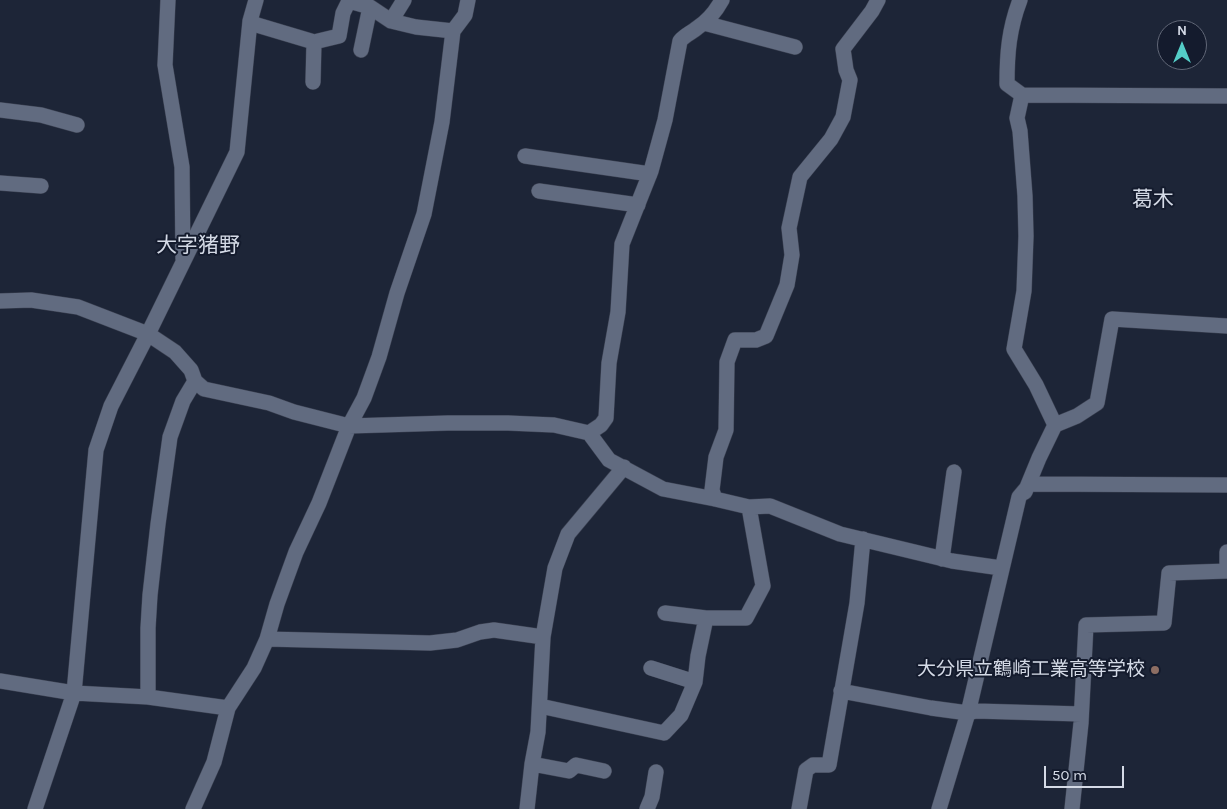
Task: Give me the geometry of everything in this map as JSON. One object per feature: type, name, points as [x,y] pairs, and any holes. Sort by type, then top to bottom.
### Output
[{"type":"street","points":[[168,0],[165,65],[182,167],[183,264]]},
{"type":"street","points":[[35,809],[74,693],[96,450],[111,406],[237,152],[250,21],[256,0]]},
{"type":"street","points":[[391,21],[404,0]]},
{"type":"street","points":[[193,809],[214,762],[228,708],[254,668],[267,639],[277,604],[296,552],[319,503],[349,426],[364,398],[373,373],[397,293],[424,214],[442,122],[453,31],[465,14],[468,0]]},
{"type":"street","points":[[589,433],[601,425],[606,418],[609,364],[618,312],[622,244],[650,174],[665,120],[680,41],[704,23],[717,9],[722,0]]},
{"type":"street","points":[[714,499],[712,490],[716,457],[726,430],[727,362],[735,340],[756,340],[766,336],[787,285],[792,255],[789,228],[800,177],[830,139],[843,117],[850,80],[846,70],[843,49],[872,11],[878,0]]},
{"type":"street","points":[[1020,0],[1013,19],[1007,50],[1007,84],[1022,95],[1227,96]]},
{"type":"street","points":[[250,21],[257,25],[314,42],[339,36],[343,13],[349,1],[370,7],[391,21],[416,27],[453,31]]},
{"type":"street","points":[[361,50],[370,7]]},
{"type":"street","points":[[704,23],[795,46]]},
{"type":"street","points":[[314,42],[314,82]]},
{"type":"street","points":[[1022,95],[1017,118],[1020,131],[1026,236],[1024,290],[1014,348],[1036,385],[1055,425]]},
{"type":"street","points":[[0,110],[41,115],[77,125]]},
{"type":"street","points":[[525,156],[650,174]]},
{"type":"street","points":[[0,183],[41,186]]},
{"type":"street","points":[[539,191],[638,205]]},
{"type":"street","points":[[0,301],[31,300],[78,307],[148,334],[175,352],[191,370],[195,380],[204,388],[269,403],[294,412],[349,426],[508,423],[554,425],[589,433],[609,460],[663,489],[749,507],[770,506],[840,534],[942,559],[1001,568]]},
{"type":"street","points":[[939,809],[968,713],[1019,497],[1027,488],[1055,425],[1077,416],[1097,403],[1112,319],[1227,326]]},
{"type":"street","points":[[148,697],[150,595],[170,437],[183,401],[195,380]]},
{"type":"street","points":[[527,809],[538,732],[543,637],[555,568],[568,534],[624,467]]},
{"type":"street","points":[[942,559],[954,472]]},
{"type":"street","points":[[1027,488],[1227,485]]},
{"type":"street","points":[[665,613],[706,618],[746,618],[762,586],[749,507]]},
{"type":"street","points":[[799,809],[806,770],[813,765],[829,764],[857,603],[863,539]]},
{"type":"street","points":[[1072,809],[1081,714],[1086,626],[1164,624],[1169,573],[1227,571],[1227,552]]},
{"type":"street","points":[[540,706],[664,733],[681,715],[694,682],[706,618]]},
{"type":"street","points":[[267,639],[430,643],[457,640],[480,632],[494,630],[543,637]]},
{"type":"street","points":[[652,668],[694,682]]},
{"type":"street","points":[[0,681],[74,693],[148,697],[228,708]]},
{"type":"street","points":[[842,691],[968,713],[976,711],[1081,714]]},
{"type":"street","points":[[532,764],[569,771],[576,765],[604,772]]},
{"type":"street","points":[[647,809],[652,797],[656,772]]},
{"type":"place","name":"大分県立鶴崎工業高等学校","points":[[1155,670]]},
{"type":"district","name":"葛木","points":[[1153,200]]},
{"type":"district","name":"大字猪野","points":[[198,246]]}]
